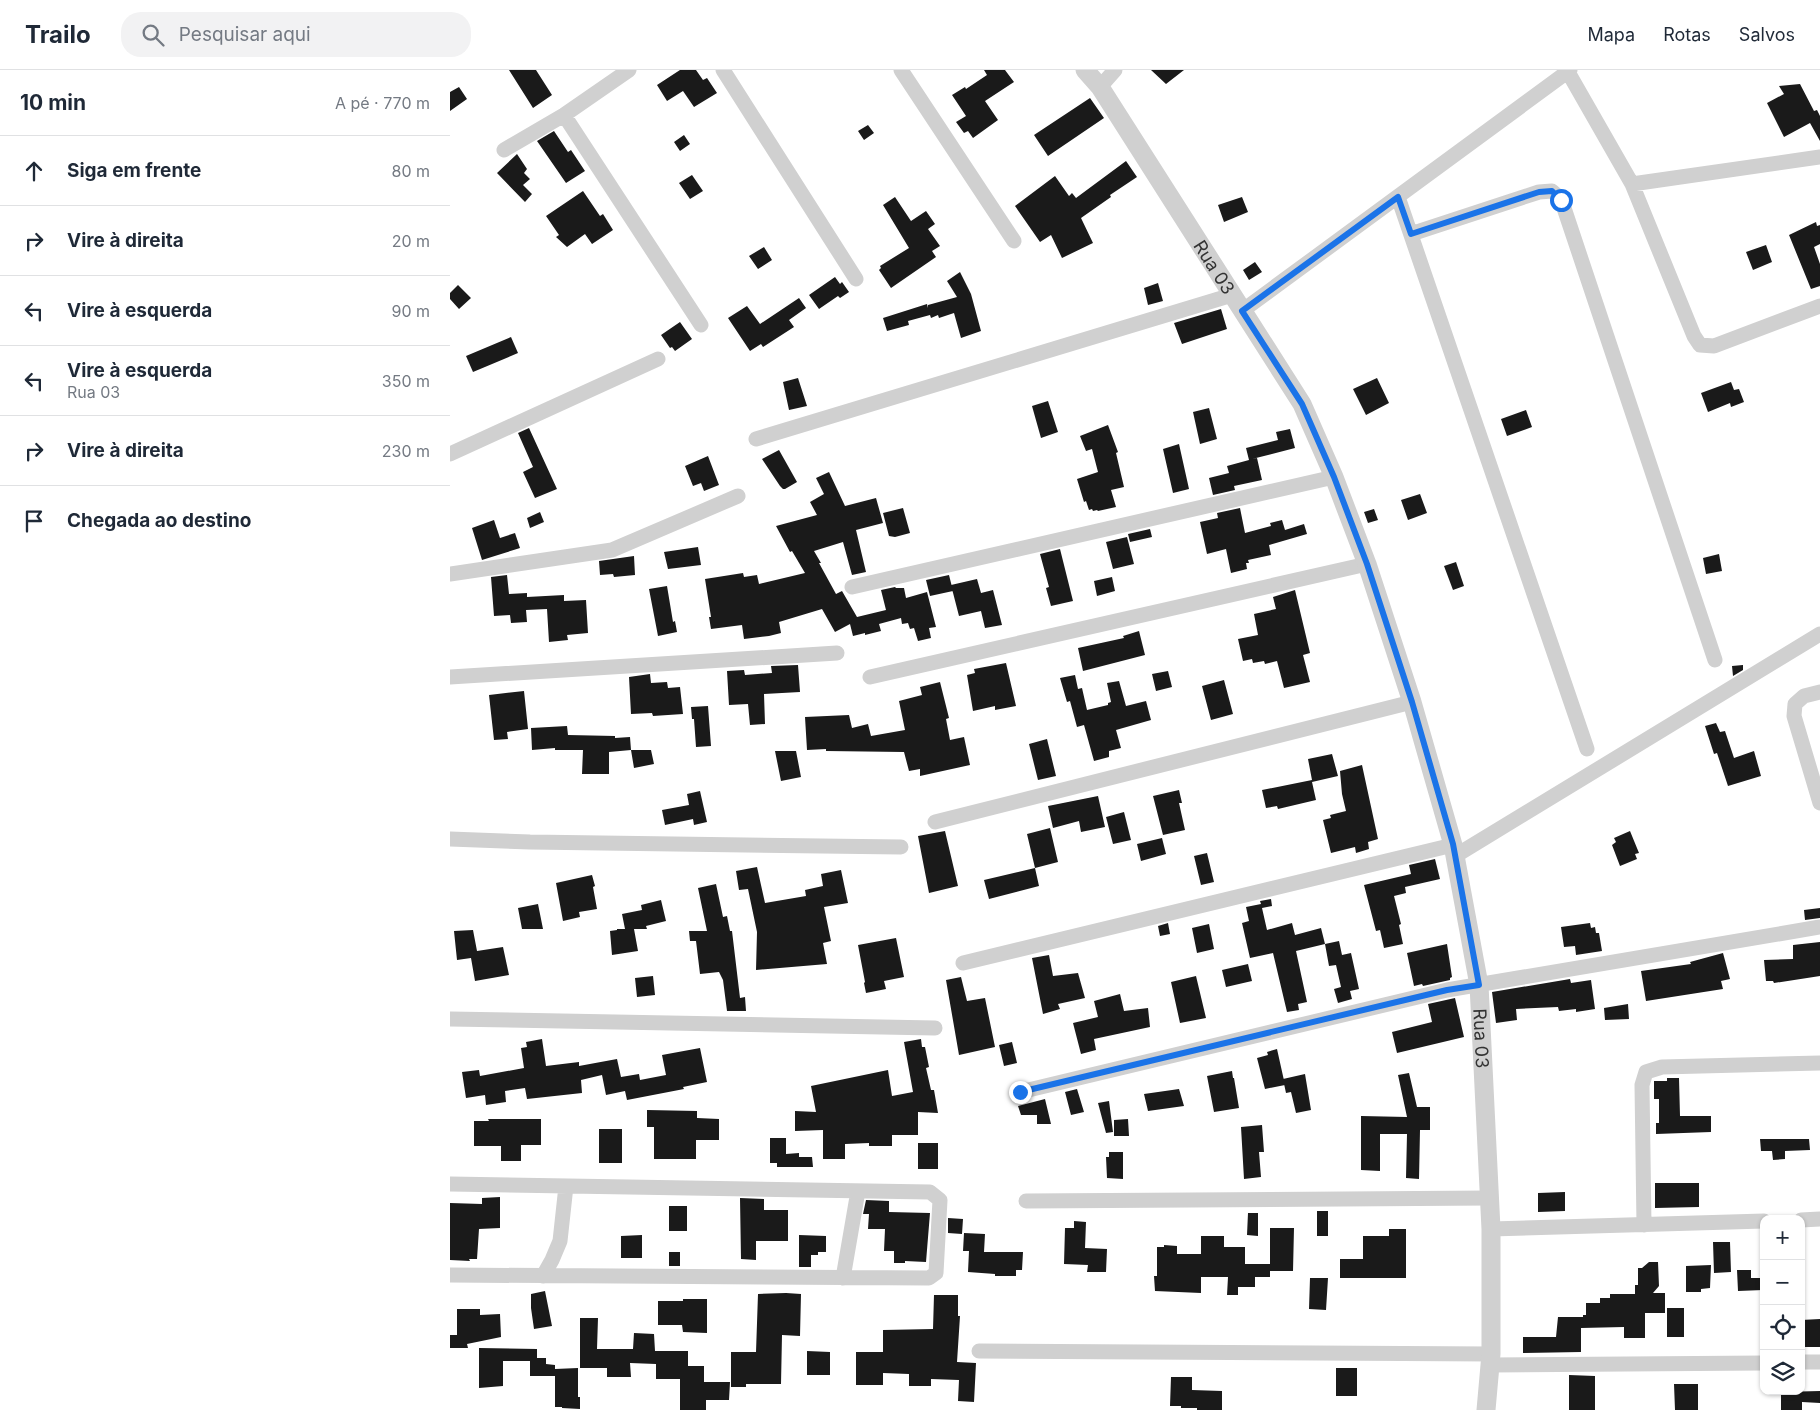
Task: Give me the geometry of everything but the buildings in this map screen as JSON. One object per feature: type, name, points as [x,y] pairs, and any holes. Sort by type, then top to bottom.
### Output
[{"type":"street","points":[[504,150],[564,115],[629,70]]},
{"type":"street","points":[[722,70],[856,279]]},
{"type":"street","points":[[901,70],[1014,241]]},
{"type":"street","name":"Rua 03","points":[[1085,70],[1100,87],[1302,404],[1334,477],[1367,564],[1412,702],[1454,850],[1479,985],[1491,1229],[1490,1359],[1486,1410]]},
{"type":"street","points":[[1100,87],[1115,70]]},
{"type":"street","points":[[1242,311],[1569,71],[1632,184],[1690,328],[1700,345],[1714,346],[1820,306]]},
{"type":"street","points":[[564,115],[701,325]]},
{"type":"street","points":[[1632,184],[1820,156]]},
{"type":"street","points":[[1411,234],[1539,192],[1552,191],[1561,200],[1715,660]]},
{"type":"street","points":[[1398,197],[1587,749]]},
{"type":"street","points":[[756,439],[1232,295]]},
{"type":"street","points":[[450,454],[658,359]]},
{"type":"street","points":[[852,587],[1334,477]]},
{"type":"street","points":[[450,574],[612,550],[738,496]]},
{"type":"street","points":[[870,677],[1367,564]]},
{"type":"street","points":[[963,963],[1454,850],[1820,634]]},
{"type":"street","points":[[450,677],[837,653]]},
{"type":"street","points":[[1820,692],[1804,696],[1795,704],[1794,716],[1820,803]]},
{"type":"street","points":[[935,822],[1412,702]]},
{"type":"street","points":[[450,839],[530,842],[901,847]]},
{"type":"street","points":[[1020,1092],[1447,990],[1820,927]]},
{"type":"street","points":[[450,1018],[935,1028]]},
{"type":"street","points":[[1644,1225],[1642,1085],[1646,1072],[1662,1067],[1820,1063]]},
{"type":"street","points":[[450,1184],[930,1192],[940,1200],[936,1273],[929,1278],[450,1275]]},
{"type":"street","points":[[543,1276],[560,1241],[566,1186]]},
{"type":"street","points":[[842,1278],[858,1191]]},
{"type":"street","points":[[1026,1201],[1490,1198]]},
{"type":"street","points":[[1805,1220],[1820,1219]]},
{"type":"street","points":[[1491,1229],[1760,1221]]},
{"type":"street","points":[[979,1351],[1760,1363]]},
{"type":"street","points":[[1805,1362],[1820,1362]]},
{"type":"route","points":[[1020,1092],[1447,990],[1479,985],[1453,844],[1412,702],[1367,564],[1334,477],[1302,404],[1242,311],[1398,197],[1411,234],[1539,192],[1552,191],[1561,200]]}]
